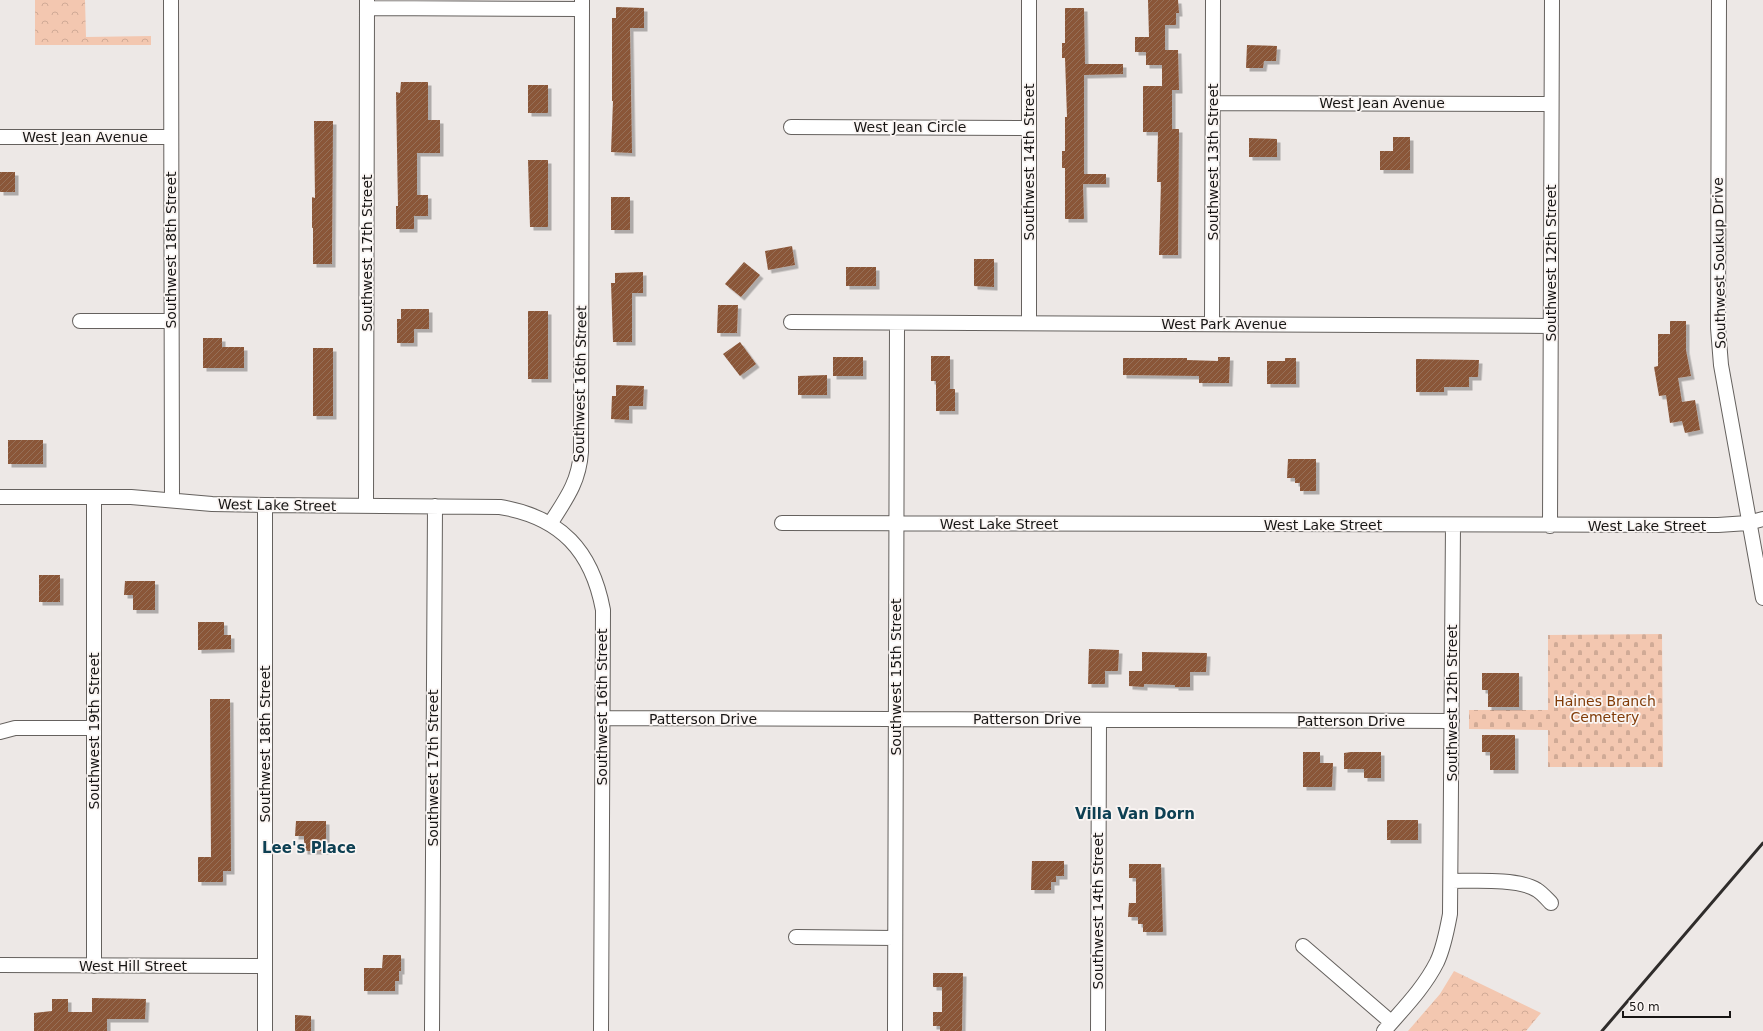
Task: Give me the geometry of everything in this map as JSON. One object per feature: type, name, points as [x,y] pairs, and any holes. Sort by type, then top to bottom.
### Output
[{"type":"street","name":"Southwest 18th Street","points":[[171,0],[172,500]]},
{"type":"street","name":"Southwest 14th Street","points":[[1028,323],[1029,0]]},
{"type":"street","name":"Southwest 13th Street","points":[[1212,324],[1213,0]]},
{"type":"street","name":"Southwest 12th Street","points":[[1550,526],[1552,0]]},
{"type":"street","name":"Southwest Soukup Drive","points":[[1719,0],[1718,328],[1721,365],[1748,523],[1763,598]]},
{"type":"street","points":[[367,4],[582,4]]},
{"type":"street","name":"Southwest 17th Street","points":[[366,506],[367,4]]},
{"type":"street","name":"Southwest 16th Street","points":[[582,4],[582,452],[580,465],[573,488],[550,524],[571,540],[583,555],[592,572],[599,591],[603,624],[601,1031]]},
{"type":"street","name":"West Jean Avenue","points":[[1213,103],[1552,104]]},
{"type":"street","name":"West Jean Circle","points":[[791,127],[1029,128]]},
{"type":"street","name":"West Jean Avenue","points":[[0,137],[171,137]]},
{"type":"street","points":[[80,321],[171,321]]},
{"type":"street","name":"West Park Avenue","points":[[791,322],[1551,326]]},
{"type":"street","name":"Southwest 15th Street","points":[[895,1031],[897,323]]},
{"type":"street","name":"West Lake Street","points":[[0,497],[94,496],[172,500],[212,504],[265,505],[500,506],[532,515],[550,524]]},
{"type":"street","name":"Southwest 19th Street","points":[[94,496],[94,966]]},
{"type":"street","name":"Southwest 18th Street","points":[[265,505],[265,1031]]},
{"type":"street","name":"Southwest 17th Street","points":[[432,1031],[435,506]]},
{"type":"street","name":"West Lake Street","points":[[782,523],[1718,526],[1748,523],[1763,519]]},
{"type":"street","name":"Southwest 12th Street","points":[[1388,1026],[1419,990],[1437,961],[1446,939],[1450,914],[1453,526]]},
{"type":"street","name":"Patterson Drive","points":[[602,718],[1452,721]]},
{"type":"street","name":"Southwest 14th Street","points":[[1098,1031],[1099,720]]},
{"type":"street","points":[[0,732],[15,728],[94,728]]},
{"type":"street","points":[[1451,881],[1495,881],[1518,884],[1536,889],[1551,903]]},
{"type":"street","points":[[796,937],[895,938]]},
{"type":"street","points":[[1303,946],[1388,1026]]},
{"type":"street","name":"West Hill Street","points":[[0,965],[265,966]]},
{"type":"green space","points":[[35,0],[85,0],[86,37],[151,36],[151,45],[35,45]]},
{"type":"green space","name":"Haines Branch Cemetery","points":[[1662,634],[1663,767],[1548,767],[1548,730],[1469,729],[1469,710],[1548,710],[1548,635]]},
{"type":"green space","points":[[1454,971],[1541,1013],[1526,1031],[1408,1031],[1440,994]]},
{"type":"building","points":[[1148,0],[1178,0],[1179,13],[1176,13],[1176,25],[1165,25],[1165,50],[1178,50],[1179,90],[1172,90],[1172,129],[1179,129],[1178,255],[1159,255],[1161,182],[1157,182],[1158,132],[1143,132],[1143,86],[1162,86],[1162,65],[1146,65],[1146,52],[1135,52],[1135,37],[1149,37]]},
{"type":"building","points":[[616,7],[644,8],[644,28],[630,28],[632,153],[611,152],[613,101],[612,18],[616,18]]},
{"type":"building","points":[[1065,8],[1084,8],[1085,64],[1123,64],[1123,74],[1084,75],[1084,174],[1106,174],[1106,184],[1083,184],[1084,219],[1065,219],[1065,168],[1062,168],[1062,151],[1065,151],[1065,117],[1067,117],[1065,58],[1062,58],[1062,43],[1065,43]]},
{"type":"building","points":[[1247,45],[1277,46],[1276,61],[1264,61],[1263,68],[1246,68]]},
{"type":"building","points":[[401,82],[428,82],[428,120],[440,120],[440,153],[417,153],[417,195],[428,195],[428,216],[414,216],[414,229],[396,229],[396,206],[398,206],[396,92],[400,93]]},
{"type":"building","points":[[528,85],[548,85],[548,113],[528,113]]},
{"type":"building","points":[[314,121],[333,121],[332,264],[313,264],[312,197],[315,198]]},
{"type":"building","points":[[1393,137],[1410,137],[1410,170],[1380,170],[1380,151],[1393,151]]},
{"type":"building","points":[[1249,138],[1277,139],[1277,157],[1249,157]]},
{"type":"building","points":[[528,160],[548,160],[548,227],[530,227]]},
{"type":"building","points":[[0,172],[15,172],[15,192],[0,192]]},
{"type":"building","points":[[611,197],[630,197],[630,230],[611,230]]},
{"type":"building","points":[[792,246],[795,265],[768,270],[765,251]]},
{"type":"building","points":[[974,259],[994,259],[994,287],[974,286]]},
{"type":"building","points":[[744,262],[760,275],[741,297],[725,284]]},
{"type":"building","points":[[846,267],[876,267],[876,286],[846,286]]},
{"type":"building","points":[[643,272],[643,293],[632,293],[632,342],[613,342],[611,283],[615,283],[615,273]]},
{"type":"building","points":[[718,305],[738,305],[737,333],[717,333]]},
{"type":"building","points":[[401,309],[429,309],[429,329],[414,329],[414,343],[397,343],[397,319],[401,319]]},
{"type":"building","points":[[528,311],[548,311],[548,379],[528,379]]},
{"type":"building","points":[[1670,321],[1686,321],[1686,350],[1691,376],[1678,378],[1682,402],[1695,400],[1700,430],[1685,433],[1682,421],[1670,423],[1666,395],[1659,396],[1654,367],[1658,366],[1658,334],[1670,334]]},
{"type":"building","points":[[203,338],[222,338],[222,347],[244,347],[244,368],[203,368]]},
{"type":"building","points":[[740,342],[756,364],[740,376],[723,354]]},
{"type":"building","points":[[313,348],[333,348],[333,416],[313,416]]},
{"type":"building","points":[[931,356],[950,356],[950,389],[955,389],[955,411],[936,411],[936,381],[931,381]]},
{"type":"building","points":[[833,357],[863,357],[863,376],[833,376]]},
{"type":"building","points":[[1218,357],[1230,357],[1229,383],[1199,383],[1199,376],[1123,375],[1123,358],[1187,358],[1187,360],[1218,361]]},
{"type":"building","points":[[1285,358],[1296,358],[1296,384],[1267,384],[1267,361],[1285,361]]},
{"type":"building","points":[[1416,359],[1479,360],[1478,377],[1469,377],[1469,387],[1444,387],[1444,392],[1416,392]]},
{"type":"building","points":[[827,375],[827,395],[798,395],[798,376]]},
{"type":"building","points":[[616,385],[644,386],[643,406],[629,406],[629,420],[611,419],[612,396],[616,396]]},
{"type":"building","points":[[8,440],[43,440],[43,464],[8,464]]},
{"type":"building","points":[[1288,459],[1316,459],[1316,491],[1300,491],[1300,483],[1295,483],[1295,478],[1287,478]]},
{"type":"building","points":[[39,575],[60,575],[60,602],[39,602]]},
{"type":"building","points":[[125,581],[155,581],[155,610],[133,610],[133,595],[124,595]]},
{"type":"building","points":[[198,622],[224,622],[224,635],[231,635],[231,649],[198,650]]},
{"type":"building","points":[[1089,649],[1119,650],[1118,671],[1105,671],[1105,684],[1088,684]]},
{"type":"building","points":[[1142,652],[1207,653],[1206,672],[1190,672],[1190,687],[1144,684],[1144,687],[1129,686],[1129,671],[1142,671]]},
{"type":"building","points":[[1482,673],[1519,673],[1519,707],[1488,707],[1488,690],[1482,690]]},
{"type":"building","points":[[210,699],[230,699],[231,871],[223,871],[223,882],[198,882],[198,857],[211,857]]},
{"type":"building","points":[[1482,735],[1515,735],[1515,770],[1490,770],[1490,752],[1482,752]]},
{"type":"building","points":[[1303,752],[1320,752],[1320,763],[1333,763],[1332,787],[1303,787]]},
{"type":"building","points":[[1381,752],[1381,778],[1364,778],[1364,769],[1344,769],[1344,753]]},
{"type":"building","points":[[1387,820],[1418,820],[1418,840],[1387,840]]},
{"type":"building","points":[[296,821],[326,821],[326,851],[304,851],[304,836],[295,836]]},
{"type":"building","points":[[1032,861],[1064,861],[1064,876],[1056,876],[1056,882],[1051,882],[1051,890],[1031,890]]},
{"type":"building","points":[[1129,864],[1161,864],[1163,932],[1143,932],[1143,924],[1138,924],[1138,917],[1128,917],[1129,903],[1136,903],[1136,878],[1129,878]]},
{"type":"building","points":[[383,955],[401,955],[401,971],[399,971],[399,981],[395,981],[395,991],[364,991],[364,968],[382,968]]},
{"type":"building","points":[[933,973],[963,973],[962,1031],[940,1031],[940,1026],[933,1026],[933,1012],[942,1012],[942,987],[933,987]]},
{"type":"building","points":[[92,998],[146,999],[145,1019],[107,1019],[107,1031],[34,1031],[34,1013],[52,1011],[52,999],[68,999],[68,1012],[92,1012]]},
{"type":"building","points":[[295,1015],[311,1016],[311,1031],[295,1031]]},
{"type":"railway","points":[[1602,1031],[1763,843]]},
{"type":"district","name":"Villa Van Dorn","points":[[1135,814]]},
{"type":"district","name":"Lee's Place","points":[[309,848]]}]
